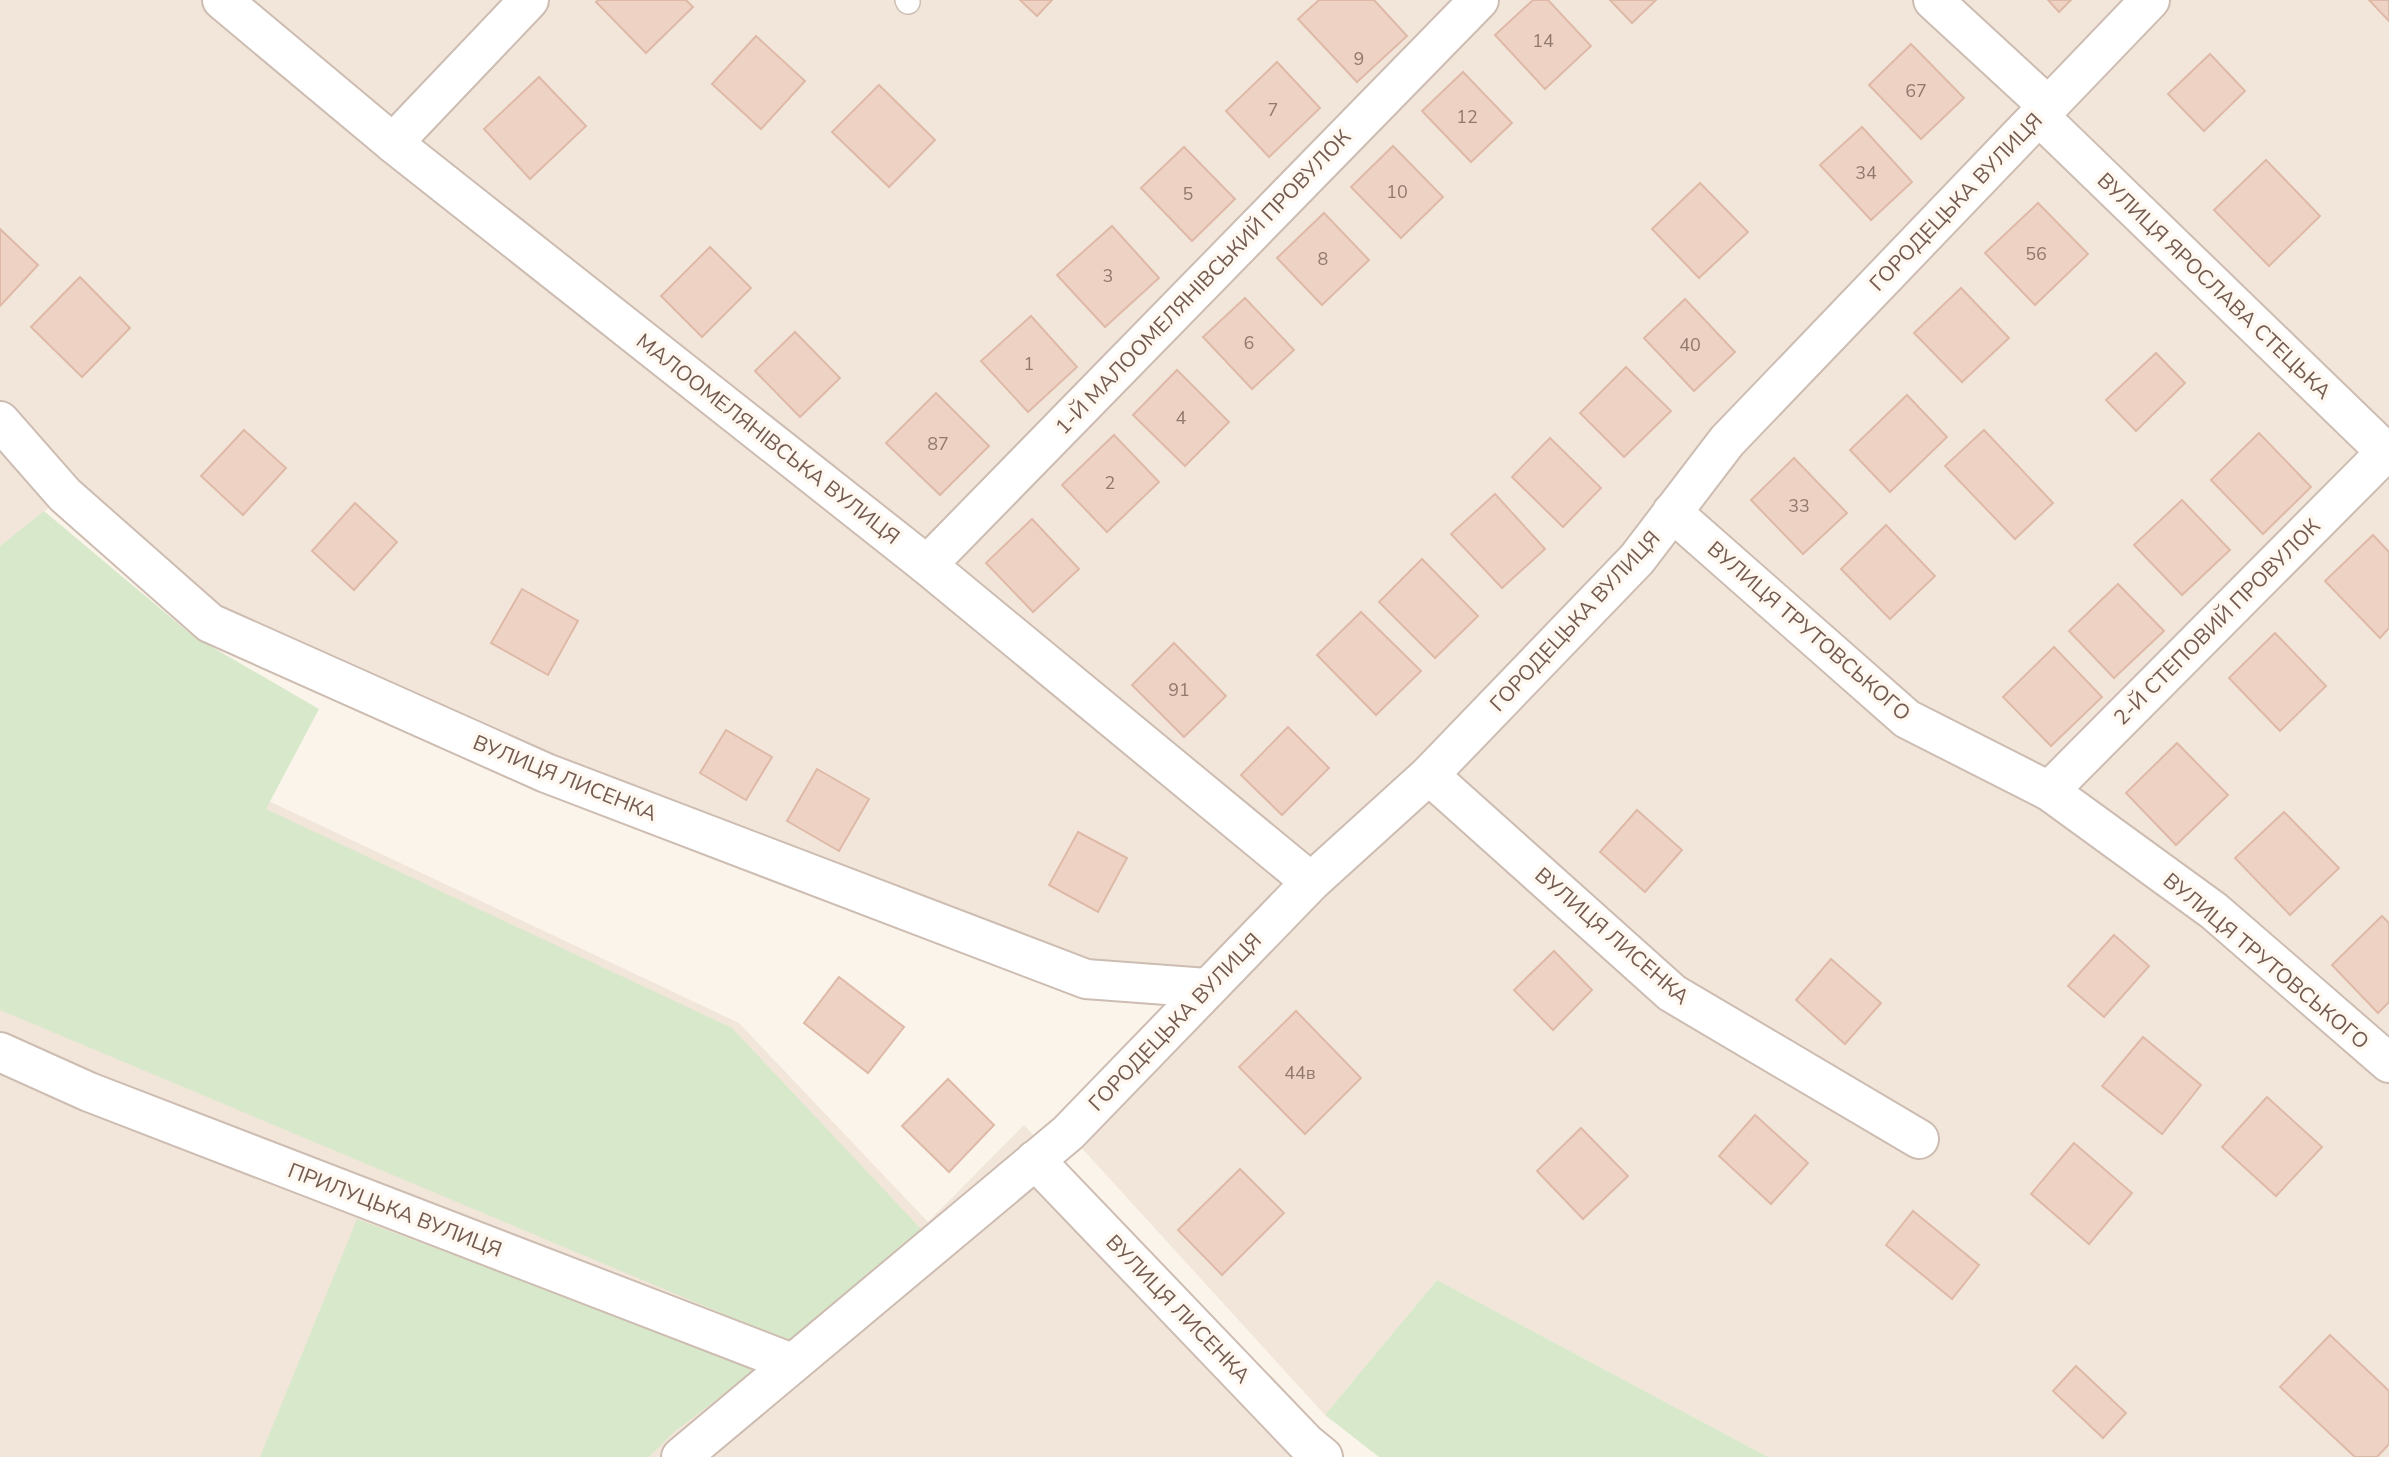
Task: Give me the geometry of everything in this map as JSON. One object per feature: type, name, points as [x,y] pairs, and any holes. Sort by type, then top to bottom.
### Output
[{"type":"street","name":"МАЛООМЕЛЯНІВСЬКА ВУЛИЦЯ","points":[[222,0],[393,143],[927,565],[1311,882]]},
{"type":"street","points":[[393,143],[529,0]]},
{"type":"street","name":"1-Й МАЛООМЕЛЯНІВСЬКИЙ ПРОВУЛОК","points":[[927,565],[1479,0]]},
{"type":"street","name":"ВУЛИЦЯ ЯРОСЛАВА СТЕЦЬКА","points":[[1933,0],[2387,454]]},
{"type":"street","name":"ГОРОДЕЦЬКА ВУЛИЦЯ","points":[[681,1457],[1068,1133],[1311,882],[1429,775],[1637,559],[1727,440],[2150,0]]},
{"type":"street","name":"ВУЛИЦЯ ЛИСЕНКА","points":[[0,421],[65,495],[211,623],[546,773],[1086,979],[1207,988]]},
{"type":"street","name":"2-Й СТЕПОВИЙ ПРОВУЛОК","points":[[2049,792],[2387,454]]},
{"type":"street","name":"ВУЛИЦЯ ТРУТОВСЬКОГО","points":[[1672,512],[1907,719],[2049,792],[2214,911],[2389,1063]]},
{"type":"street","name":"ВУЛИЦЯ ЛИСЕНКА","points":[[1429,775],[1672,993],[1919,1139]]},
{"type":"street","name":"ПРИЛУЦЬКА ВУЛИЦЯ","points":[[0,1052],[89,1092],[792,1363]]},
{"type":"street","name":"ВУЛИЦЯ ЛИСЕНКА","points":[[1035,1160],[1306,1443],[1323,1457]]},
{"type":"shaded area","points":[[0,0],[2389,0],[2389,1457],[1768,1457],[1437,1280],[1325,1415],[1068,1133],[1207,989],[1086,979],[210,623],[65,495],[0,546]]},
{"type":"shaded area","points":[[0,674],[739,1023],[928,1222],[1024,1125],[1329,1457],[0,1457]]},
{"type":"green space","points":[[44,511],[193,636],[319,709],[266,809],[732,1028],[922,1230],[790,1342],[0,1010],[0,546]]},
{"type":"green space","points":[[357,1219],[758,1368],[674,1432],[649,1457],[260,1457]]},
{"type":"green space","points":[[1437,1280],[1768,1457],[1379,1457],[1325,1415]]},
{"type":"building","points":[[686,0],[693,7],[646,53],[596,2]]},
{"type":"building","points":[[1020,0],[1052,0],[1037,16]]},
{"type":"building","points":[[1319,0],[1374,0],[1407,36],[1357,82],[1298,19]]},
{"type":"building","points":[[1533,0],[1548,0],[1591,46],[1545,89],[1495,35]]},
{"type":"building","points":[[1610,0],[1656,0],[1632,23]]},
{"type":"building","points":[[2048,0],[2071,0],[2059,12]]},
{"type":"building","points":[[2369,0],[2389,0],[2389,21]]},
{"type":"building","points":[[756,36],[805,81],[761,129],[712,84]]},
{"type":"building","points":[[1911,44],[1964,98],[1921,139],[1869,85]]},
{"type":"building","points":[[2210,54],[2245,91],[2204,131],[2168,94]]},
{"type":"building","points":[[1277,62],[1320,108],[1269,157],[1226,111]]},
{"type":"building","points":[[1463,72],[1512,123],[1471,162],[1422,111]]},
{"type":"building","points":[[539,77],[586,126],[530,179],[484,129]]},
{"type":"building","points":[[879,85],[935,140],[889,187],[832,132]]},
{"type":"building","points":[[1862,127],[1912,182],[1871,220],[1820,165]]},
{"type":"building","points":[[1393,146],[1443,197],[1401,238],[1351,187]]},
{"type":"building","points":[[1184,147],[1235,199],[1192,241],[1141,188]]},
{"type":"building","points":[[2266,160],[2320,216],[2269,266],[2214,210]]},
{"type":"building","points":[[1700,183],[1748,232],[1699,278],[1652,229]]},
{"type":"building","points":[[2038,203],[2088,254],[2035,305],[1985,253]]},
{"type":"building","points":[[1324,213],[1369,260],[1322,305],[1277,258]]},
{"type":"building","points":[[1112,226],[1159,278],[1105,327],[1057,275]]},
{"type":"building","points":[[0,229],[38,265],[0,306]]},
{"type":"building","points":[[710,247],[751,288],[702,337],[661,296]]},
{"type":"building","points":[[80,277],[130,328],[82,377],[31,327]]},
{"type":"building","points":[[1961,288],[2009,338],[1962,382],[1914,333]]},
{"type":"building","points":[[1245,298],[1294,350],[1252,389],[1203,337]]},
{"type":"building","points":[[1685,299],[1735,352],[1694,391],[1644,338]]},
{"type":"building","points":[[1031,316],[1077,367],[1028,412],[981,361]]},
{"type":"building","points":[[795,332],[840,378],[800,417],[755,371]]},
{"type":"building","points":[[2156,353],[2185,383],[2136,431],[2106,400]]},
{"type":"building","points":[[1626,367],[1671,411],[1624,457],[1580,413]]},
{"type":"building","points":[[1177,370],[1229,422],[1185,466],[1133,415]]},
{"type":"building","points":[[936,393],[989,446],[940,495],[886,443]]},
{"type":"building","points":[[1907,395],[1947,437],[1890,492],[1850,450]]},
{"type":"building","points":[[244,430],[286,468],[243,515],[201,476]]},
{"type":"building","points":[[1984,430],[2053,503],[2015,539],[1945,466]]},
{"type":"building","points":[[2259,433],[2311,487],[2263,534],[2211,480]]},
{"type":"building","points":[[1114,435],[1159,482],[1107,532],[1062,485]]},
{"type":"building","points":[[1550,438],[1601,488],[1563,527],[1512,477]]},
{"type":"building","points":[[1794,458],[1847,513],[1803,554],[1751,500]]},
{"type":"building","points":[[1495,494],[1545,549],[1502,588],[1451,534]]},
{"type":"building","points":[[2182,500],[2230,550],[2182,595],[2134,545]]},
{"type":"building","points":[[355,503],[397,542],[354,590],[312,551]]},
{"type":"building","points":[[1032,519],[1079,569],[1033,612],[986,563]]},
{"type":"building","points":[[1886,525],[1935,576],[1890,619],[1841,569]]},
{"type":"building","points":[[2373,535],[2389,552],[2389,628],[2380,638],[2325,581]]},
{"type":"building","points":[[1422,559],[1478,616],[1435,658],[1379,602]]},
{"type":"building","points":[[2118,584],[2164,631],[2114,678],[2069,631]]},
{"type":"building","points":[[522,589],[578,621],[548,675],[491,643]]},
{"type":"building","points":[[1361,612],[1421,671],[1376,715],[1317,655]]},
{"type":"building","points":[[2275,633],[2326,686],[2280,731],[2229,678]]},
{"type":"building","points":[[1174,643],[1226,696],[1184,737],[1132,685]]},
{"type":"building","points":[[2054,647],[2102,697],[2051,746],[2003,697]]},
{"type":"building","points":[[1288,727],[1329,768],[1282,815],[1241,775]]},
{"type":"building","points":[[726,730],[772,757],[746,800],[700,773]]},
{"type":"building","points":[[2177,743],[2228,795],[2176,845],[2126,793]]},
{"type":"building","points":[[817,769],[869,799],[839,851],[787,821]]},
{"type":"building","points":[[1637,810],[1682,850],[1645,892],[1600,852]]},
{"type":"building","points":[[2284,812],[2339,868],[2290,915],[2235,858]]},
{"type":"building","points":[[1078,832],[1127,858],[1098,912],[1049,885]]},
{"type":"building","points":[[2382,916],[2389,923],[2389,1002],[2378,1013],[2332,965]]},
{"type":"building","points":[[2114,935],[2149,966],[2104,1017],[2068,986]]},
{"type":"building","points":[[1554,951],[1592,990],[1553,1030],[1514,990]]},
{"type":"building","points":[[1831,959],[1881,1003],[1845,1044],[1796,1000]]},
{"type":"building","points":[[839,977],[904,1027],[868,1073],[804,1023]]},
{"type":"building","points":[[1296,1011],[1361,1078],[1305,1134],[1239,1067]]},
{"type":"building","points":[[2143,1037],[2201,1085],[2162,1134],[2102,1086]]},
{"type":"building","points":[[948,1079],[994,1125],[949,1172],[902,1126]]},
{"type":"building","points":[[2267,1097],[2322,1147],[2276,1196],[2222,1147]]},
{"type":"building","points":[[1755,1115],[1808,1163],[1771,1204],[1719,1156]]},
{"type":"building","points":[[1581,1128],[1628,1176],[1583,1219],[1537,1171]]},
{"type":"building","points":[[2074,1143],[2132,1193],[2089,1244],[2031,1194]]},
{"type":"building","points":[[1240,1169],[1284,1213],[1222,1275],[1178,1230]]},
{"type":"building","points":[[1913,1211],[1979,1265],[1952,1299],[1886,1245]]},
{"type":"building","points":[[2330,1335],[2389,1391],[2389,1444],[2377,1457],[2355,1457],[2280,1387]]},
{"type":"building","points":[[2076,1366],[2126,1413],[2103,1438],[2053,1391]]}]
